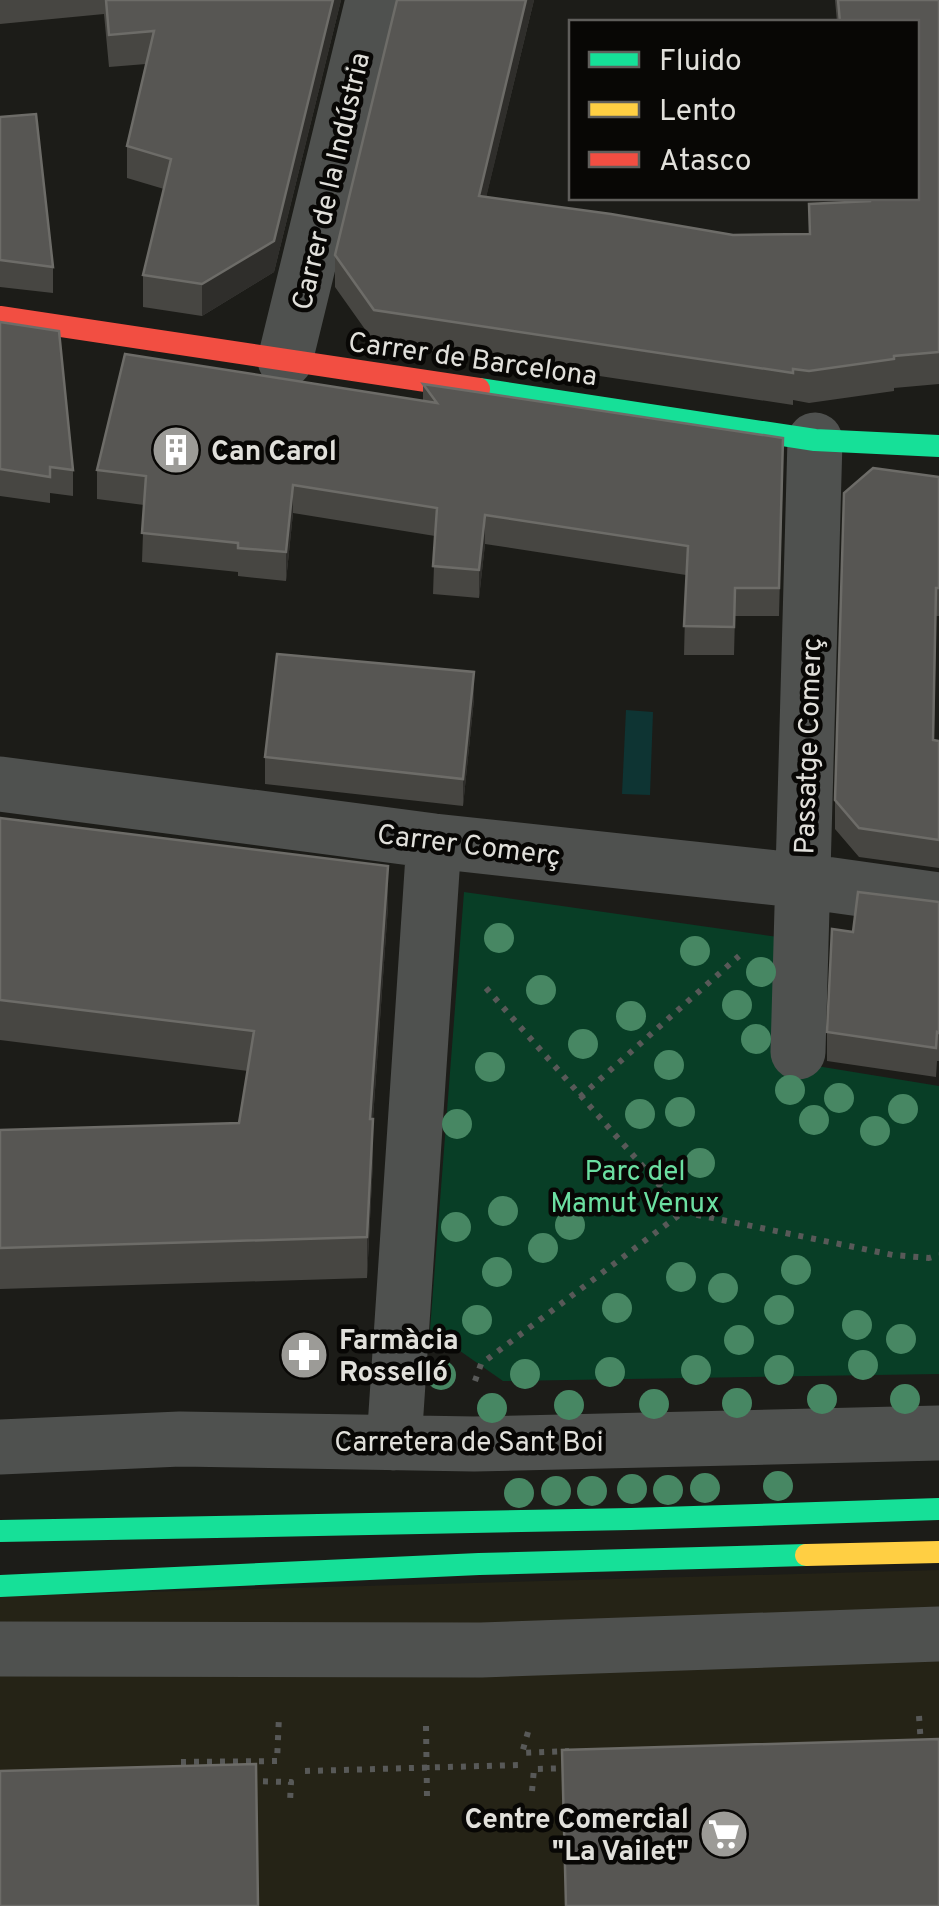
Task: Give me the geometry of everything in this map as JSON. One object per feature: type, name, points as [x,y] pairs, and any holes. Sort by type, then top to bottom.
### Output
[{"type":"main road","name":"Carrer de Barcelona","points":[[0,317],[815,440],[939,446]]},
{"type":"main road","points":[[0,1531],[631,1519],[939,1508]]},
{"type":"main road","points":[[0,1586],[478,1564],[939,1552]]},
{"type":"street","name":"Carrer de la Indústria","points":[[285,360],[373,0]]},
{"type":"street","name":"Passatge Comerç","points":[[798,1052],[815,440]]},
{"type":"street","name":"Carrer Comerç","points":[[0,784],[416,839],[804,881],[939,900]]},
{"type":"street","points":[[394,1443],[430,922],[416,839]]},
{"type":"street","name":"Carretera de Sant Boi","points":[[0,1447],[180,1439],[394,1443],[939,1433]]},
{"type":"street","points":[[0,1649],[481,1650],[939,1634]]},
{"type":"path","points":[[430,922],[683,1212],[894,1255],[939,1255]]},
{"type":"path","points":[[580,1098],[727,965]]},
{"type":"path","points":[[475,1381],[480,1364],[683,1212]]},
{"type":"path","points":[[179,1780],[179,1762],[277,1761],[279,1716]]},
{"type":"path","points":[[919,1716],[921,1752]]},
{"type":"path","points":[[426,1726],[427,1796]]},
{"type":"path","points":[[528,1732],[522,1753],[574,1751]]},
{"type":"path","points":[[305,1771],[519,1765]]},
{"type":"path","points":[[532,1791],[534,1769],[587,1768]]},
{"type":"path","points":[[235,1781],[291,1782],[290,1802]]},
{"type":"shaded area","points":[[939,1570],[939,1906],[0,1906],[0,1596]]},
{"type":"green space","name":"Parc del Mamut Venux","points":[[464,892],[785,938],[780,1060],[939,1086],[939,1374],[503,1381],[430,1330]]},
{"type":"water","points":[[626,710],[653,712],[650,795],[622,794]]},
{"type":"building","points":[[106,0],[333,0],[274,241],[202,284],[143,275],[171,159],[127,146],[154,31],[109,35]]},
{"type":"building","points":[[397,0],[526,0],[479,196],[733,235],[810,234],[809,204],[919,200],[919,20],[840,20],[838,0],[939,0],[939,352],[809,371],[793,369],[793,373],[374,310],[335,255]]},
{"type":"building","points":[[36,114],[53,267],[0,260],[0,117]]},
{"type":"building","points":[[0,322],[59,331],[73,470],[50,467],[50,477],[0,469]]},
{"type":"building","points":[[125,354],[437,403],[423,384],[783,438],[779,588],[735,588],[734,627],[684,626],[688,546],[485,515],[479,570],[433,566],[437,508],[293,485],[286,552],[142,533],[146,476],[97,470]]},
{"type":"building","points":[[873,468],[939,477],[933,740],[939,741],[939,840],[859,828],[835,800],[844,493]]},
{"type":"building","points":[[277,654],[474,672],[463,779],[265,757]]},
{"type":"building","points":[[0,818],[388,866],[370,1119],[367,1237],[0,1248],[0,1130],[239,1123],[254,1031],[0,1000]]},
{"type":"building","points":[[858,892],[939,902],[936,1048],[827,1032],[832,929],[853,932]]},
{"type":"building","name":"Centre Comercial \"La Vailet\"","points":[[939,1739],[939,1906],[566,1906],[562,1750]]},
{"type":"building","points":[[256,1764],[258,1906],[0,1906],[0,1771]]},
{"type":"traffic: fast","points":[[479,389],[815,440],[939,446]]},
{"type":"traffic: fast","points":[[0,1531],[939,1509]]},
{"type":"traffic: fast","points":[[0,1586],[479,1564],[806,1555]]},
{"type":"traffic: slow","points":[[806,1555],[939,1552]]},
{"type":"traffic: jam","points":[[0,317],[479,389]]},
{"type":"place","name":"Can Carol","points":[[176,450]]},
{"type":"place","name":"Farmàcia Rosselló","points":[[304,1355]]},
{"type":"place","name":"Centre Comercial \"La Vailet\"","points":[[724,1834]]}]
